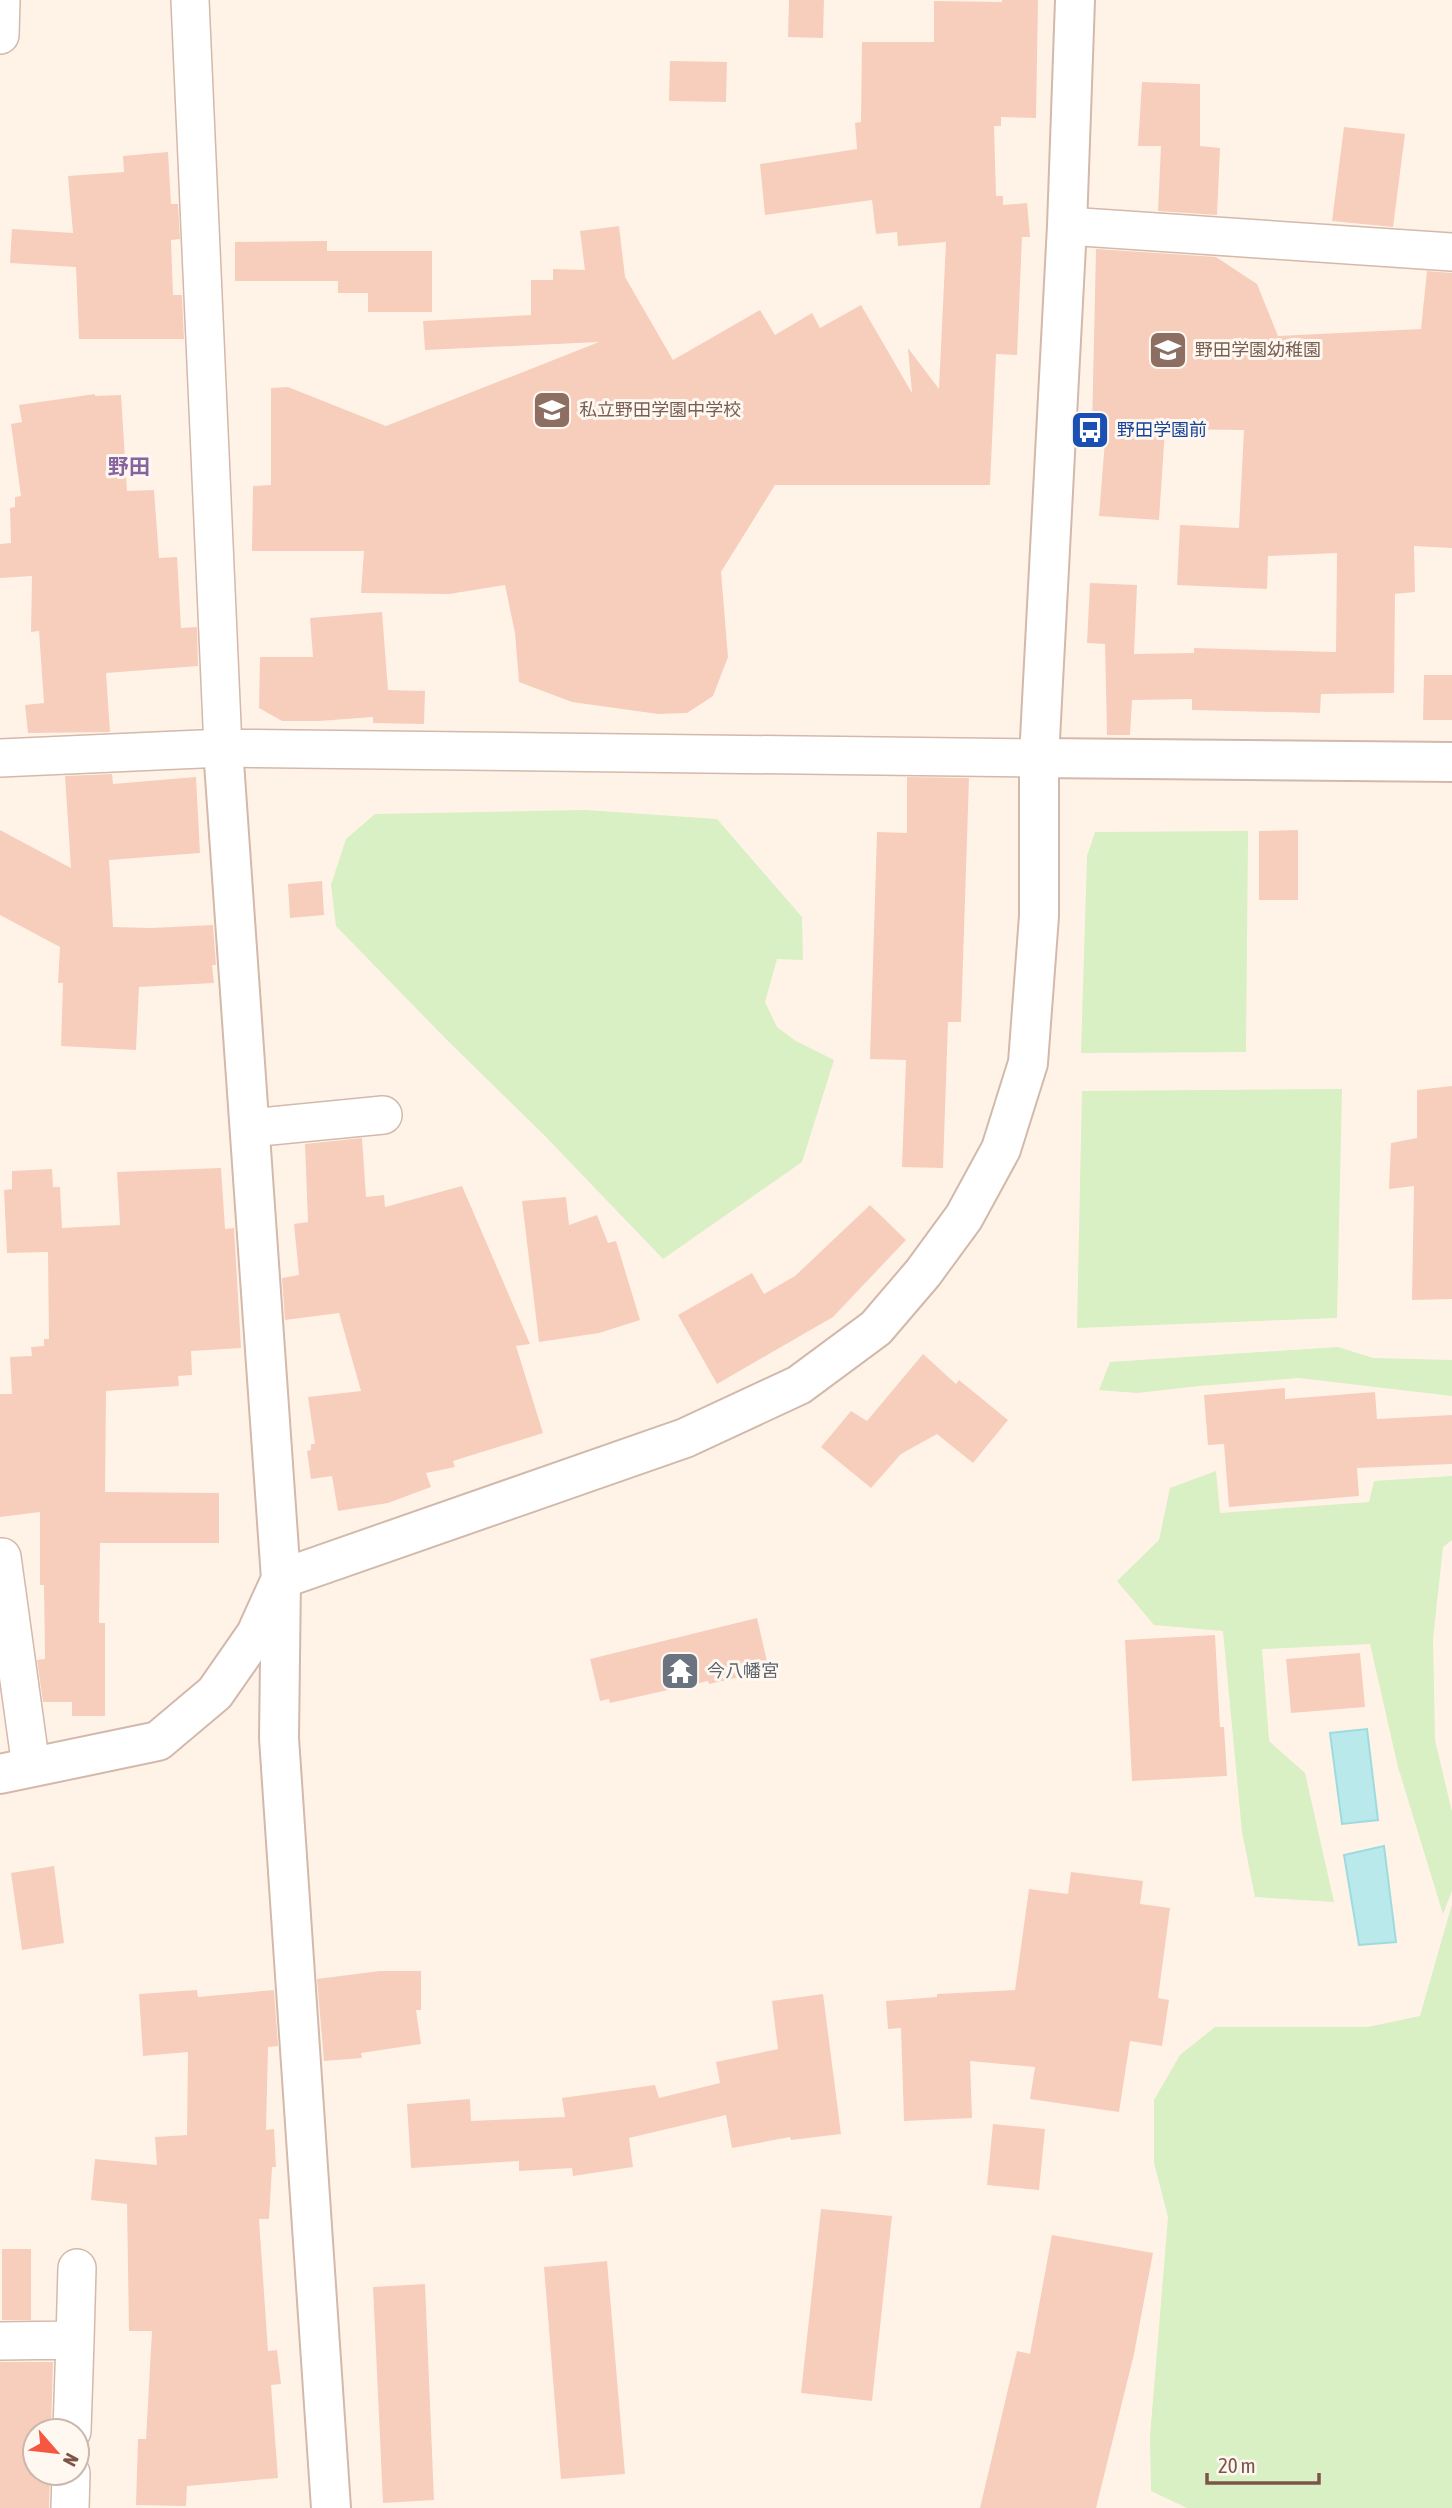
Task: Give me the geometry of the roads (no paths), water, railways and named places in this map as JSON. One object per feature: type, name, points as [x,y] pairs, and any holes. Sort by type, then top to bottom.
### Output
[{"type":"street","points":[[0,35],[1,0]]},
{"type":"street","points":[[190,0],[223,748],[281,1579],[279,1738],[331,2508]]},
{"type":"street","points":[[2,1557],[16,1771],[158,1741],[215,1693],[256,1633],[281,1579],[685,1438],[799,1385],[876,1328],[923,1273],[964,1217],[1001,1149],[1028,1063],[1039,916],[1040,758],[1067,226],[1074,0]]},
{"type":"street","points":[[1067,226],[1452,252]]},
{"type":"street","points":[[0,758],[223,748],[1452,762]]},
{"type":"street","points":[[250,1128],[383,1115]]},
{"type":"street","points":[[72,2417],[77,2268]]},
{"type":"street","points":[[0,2341],[75,2340]]},
{"type":"street","points":[[70,2508],[71,2487]]},
{"type":"water","points":[[1367,1729],[1378,1820],[1342,1824],[1330,1733]]},
{"type":"water","points":[[1384,1846],[1396,1942],[1359,1945],[1344,1855]]},
{"type":"place","name":"野田学園幼稚園","points":[[1168,350]]},
{"type":"place","name":"私立野田学園中学校","points":[[552,410]]},
{"type":"place","name":"野田学園前","points":[[1090,430]]},
{"type":"place","name":"今八幡宮","points":[[680,1671]]},
{"type":"district","name":"野田","points":[[129,467]]}]
